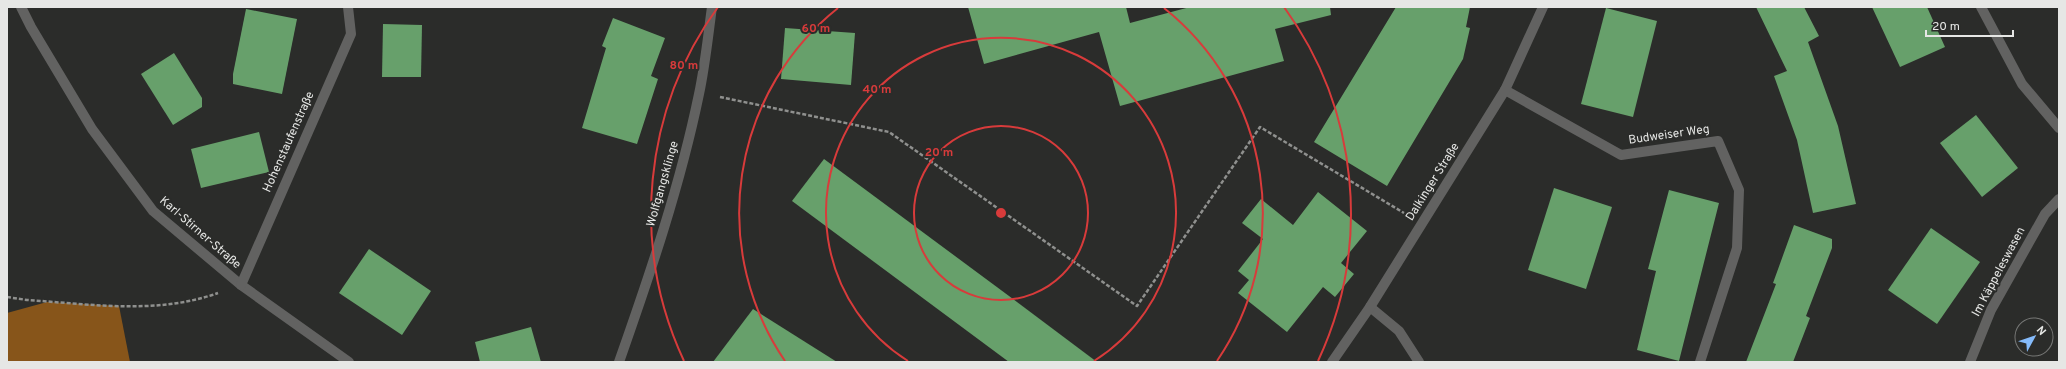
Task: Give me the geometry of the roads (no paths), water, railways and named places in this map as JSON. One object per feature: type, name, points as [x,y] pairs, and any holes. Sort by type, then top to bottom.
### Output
[{"type":"street","name":"Karl-Stirner-Straße","points":[[21,7],[31,27],[92,129],[153,210],[241,285],[349,362]]},
{"type":"street","name":"Hohenstaufenstraße","points":[[241,285],[351,34],[348,7]]},
{"type":"street","name":"Wolfgangsklinge","points":[[619,362],[642,297],[677,187],[700,93],[712,7]]},
{"type":"street","name":"Dalkinger Straße","points":[[1332,362],[1370,307],[1423,224],[1505,90],[1543,7]]},
{"type":"street","points":[[1981,7],[2022,84],[2059,128]]},
{"type":"street","name":"Budweiser Weg","points":[[1505,90],[1621,155],[1718,141],[1739,190],[1737,248],[1700,362]]},
{"type":"street","name":"Im Käppeleswasen","points":[[1970,362],[1991,310],[2045,214],[2059,199]]},
{"type":"street","points":[[1370,307],[1399,331],[1419,362]]}]
